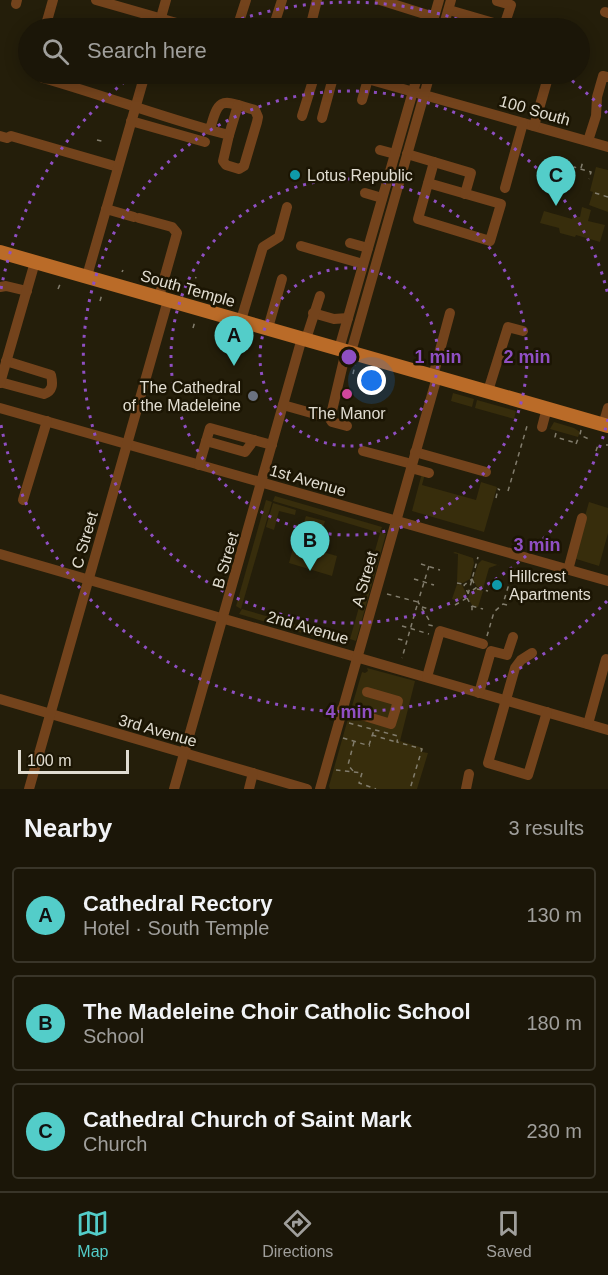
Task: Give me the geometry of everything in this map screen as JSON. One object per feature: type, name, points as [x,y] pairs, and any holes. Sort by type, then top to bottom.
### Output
[{"type":"main road","name":"South Temple","points":[[0,252],[241,320],[348,354],[435,376],[606,425]]},
{"type":"street","points":[[48,18],[53,0]]},
{"type":"street","points":[[96,0],[143,18]]},
{"type":"street","points":[[161,18],[166,0]]},
{"type":"street","points":[[240,18],[246,0]]},
{"type":"street","points":[[276,18],[282,0]]},
{"type":"street","points":[[312,18],[317,0]]},
{"type":"street","points":[[381,0],[434,17],[439,0]]},
{"type":"street","points":[[497,1],[511,5],[507,18]]},
{"type":"street","points":[[450,5],[482,18]]},
{"type":"street","points":[[588,141],[596,116],[597,97],[603,76],[608,77]]},
{"type":"street","points":[[63,84],[229,135]]},
{"type":"street","points":[[87,276],[142,84]]},
{"type":"street","points":[[302,117],[312,84]]},
{"type":"street","points":[[322,118],[331,84]]},
{"type":"street","points":[[362,100],[369,84]]},
{"type":"street","name":"100 South","points":[[391,84],[608,147]]},
{"type":"street","points":[[348,354],[348,318],[415,84]]},
{"type":"street","points":[[347,426],[330,419],[427,84]]},
{"type":"street","points":[[534,126],[546,84]]},
{"type":"street","points":[[210,130],[216,108],[226,102],[238,105],[255,110],[258,117],[244,166],[239,169],[226,165],[223,160],[238,105]]},
{"type":"street","points":[[131,121],[205,142]]},
{"type":"street","points":[[505,188],[523,123]]},
{"type":"street","points":[[0,136],[7,138],[11,136],[118,167]]},
{"type":"street","points":[[380,150],[395,153]]},
{"type":"street","points":[[407,154],[471,173],[465,194]]},
{"type":"street","points":[[428,183],[501,204],[490,241],[418,219],[428,183],[434,162]]},
{"type":"street","points":[[365,193],[382,198]]},
{"type":"street","points":[[241,320],[263,247],[279,237],[288,207]]},
{"type":"street","name":"C Street","points":[[28,789],[127,444],[164,298],[177,233],[172,227],[106,209]]},
{"type":"street","points":[[350,243],[368,248]]},
{"type":"street","points":[[301,246],[363,264]]},
{"type":"street","points":[[6,361],[51,375],[52,388],[44,394],[0,382],[6,361],[13,339],[27,291],[35,262]]},
{"type":"street","points":[[268,328],[282,279]]},
{"type":"street","points":[[0,287],[6,286],[27,291]]},
{"type":"street","name":"B Street","points":[[174,789],[283,405],[320,296]]},
{"type":"street","name":"A Street","points":[[320,789],[412,466],[450,312]]},
{"type":"street","points":[[314,313],[334,319],[348,318]]},
{"type":"street","points":[[488,392],[508,327],[523,332]]},
{"type":"street","points":[[0,335],[13,339]]},
{"type":"street","points":[[283,405],[322,416]]},
{"type":"street","name":"1st Avenue","points":[[0,408],[608,581]]},
{"type":"street","points":[[542,427],[547,408]]},
{"type":"street","points":[[606,425],[608,408]]},
{"type":"street","points":[[23,500],[47,421]]},
{"type":"street","points":[[199,465],[210,428],[272,445]]},
{"type":"street","points":[[206,441],[245,452],[254,440]]},
{"type":"street","points":[[363,451],[429,473]]},
{"type":"street","points":[[415,452],[486,472]]},
{"type":"street","points":[[568,570],[582,518]]},
{"type":"street","name":"2nd Avenue","points":[[0,554],[608,730]]},
{"type":"street","points":[[427,677],[440,631],[484,642]]},
{"type":"street","points":[[479,693],[491,651],[507,655],[513,636]]},
{"type":"street","points":[[532,653],[518,663],[488,763],[528,775],[547,712]]},
{"type":"street","points":[[588,724],[606,659]]},
{"type":"street","points":[[342,710],[392,724],[398,701],[367,692]]},
{"type":"street","name":"3rd Avenue","points":[[0,699],[307,789]]},
{"type":"street","points":[[249,789],[253,773]]},
{"type":"street","points":[[466,789],[469,774]]},
{"type":"path","points":[[97,140],[105,142]]},
{"type":"path","points":[[558,200],[570,157]]},
{"type":"path","points":[[581,169],[583,161]]},
{"type":"path","points":[[552,163],[574,170],[574,167],[591,172],[589,179]]},
{"type":"path","points":[[595,193],[608,197]]},
{"type":"path","points":[[193,287],[196,277]]},
{"type":"path","points":[[58,289],[61,282]]},
{"type":"path","points":[[100,301],[102,294]]},
{"type":"path","points":[[193,328],[195,321]]},
{"type":"path","points":[[348,354],[353,374]]},
{"type":"path","points":[[508,491],[527,426]]},
{"type":"path","points":[[581,430],[582,437],[591,440]]},
{"type":"path","points":[[556,433],[555,436],[574,444],[578,439]]},
{"type":"path","points":[[596,451],[598,445]]},
{"type":"path","points":[[496,498],[498,489],[500,490]]},
{"type":"path","points":[[472,614],[467,598],[478,557]]},
{"type":"path","points":[[421,564],[440,570]]},
{"type":"path","points":[[402,658],[429,566]]},
{"type":"path","points":[[484,642],[494,612],[503,604],[514,567]]},
{"type":"path","points":[[414,579],[434,585]]},
{"type":"path","points":[[464,585],[472,579]]},
{"type":"path","points":[[472,579],[476,588]]},
{"type":"path","points":[[458,583],[464,585],[468,593]]},
{"type":"path","points":[[468,593],[476,588],[488,591]]},
{"type":"path","points":[[503,592],[507,593]]},
{"type":"path","points":[[387,594],[418,603],[429,620],[429,625],[441,628]]},
{"type":"path","points":[[455,605],[467,598]]},
{"type":"path","points":[[454,601],[459,602]]},
{"type":"path","points":[[503,604],[507,605]]},
{"type":"path","points":[[421,606],[433,610]]},
{"type":"path","points":[[471,606],[483,609]]},
{"type":"path","points":[[402,626],[435,635]]},
{"type":"path","points":[[398,639],[407,641]]},
{"type":"path","points":[[350,723],[398,736],[397,742]]},
{"type":"path","points":[[342,738],[370,746],[374,730]]},
{"type":"path","points":[[372,735],[422,749],[410,789]]},
{"type":"path","points":[[354,742],[348,765],[356,772]]},
{"type":"path","points":[[356,772],[359,768]]},
{"type":"path","points":[[336,770],[362,774],[358,789]]},
{"type":"path","points":[[360,784],[376,789]]},
{"type":"shaded area","points":[[596,167],[608,170],[608,212],[589,205]]},
{"type":"shaded area","points":[[582,207],[591,210],[588,221],[605,225],[600,242],[560,233],[559,228],[540,223],[544,211],[572,219],[573,216],[580,217]]},
{"type":"shaded area","points":[[453,393],[474,399],[472,407],[451,401]]},
{"type":"shaded area","points":[[477,400],[516,411],[514,419],[475,408]]},
{"type":"shaded area","points":[[554,422],[574,428],[580,432],[578,437],[550,429]]},
{"type":"shaded area","points":[[422,473],[425,474],[422,485],[476,500],[481,482],[497,487],[484,532],[412,511]]},
{"type":"shaded area","points":[[275,496],[382,527],[380,532],[386,534],[356,641],[350,639],[380,533],[273,501]]},
{"type":"shaded area","points":[[266,500],[272,502],[241,609],[236,606]]},
{"type":"shaded area","points":[[589,502],[608,508],[608,533],[599,566],[573,558]]},
{"type":"shaded area","points":[[273,503],[296,510],[295,515],[279,511],[274,530],[266,527]]},
{"type":"shaded area","points":[[306,516],[325,521],[322,530],[303,525]]},
{"type":"shaded area","points":[[303,526],[322,531],[319,541],[300,535]]},
{"type":"shaded area","points":[[294,544],[337,556],[332,576],[289,563]]},
{"type":"shaded area","points":[[455,552],[473,558],[470,579],[463,583],[457,582],[458,554],[453,553]]},
{"type":"shaded area","points":[[482,560],[501,566],[489,568],[483,589],[477,587],[473,580],[478,564]]},
{"type":"shaded area","points":[[457,584],[462,585],[466,593],[465,597],[458,601],[452,599]]},
{"type":"shaded area","points":[[476,589],[483,591],[478,607],[472,605],[468,598],[470,593]]},
{"type":"shaded area","points":[[242,609],[348,640],[346,646],[239,614]]},
{"type":"shaded area","points":[[367,668],[415,681],[400,741],[423,748],[422,752],[428,753],[417,789],[330,789],[349,715],[355,709],[352,706],[362,672],[368,671]]},
{"type":"place","name":"Lotus Republic","points":[[295,175]]},
{"type":"place","name":"Cathedral Church of Saint Mark","points":[[556,206]]},
{"type":"place","name":"Cathedral Rectory","points":[[234,366]]},
{"type":"place","name":"The Manor","points":[[347,394]]},
{"type":"place","name":"The Cathedral of the Madeleine","points":[[253,396]]},
{"type":"place","name":"The Madeleine Choir Catholic School","points":[[310,571]]},
{"type":"place","name":"Hillcrest Apartments","points":[[497,585]]}]
